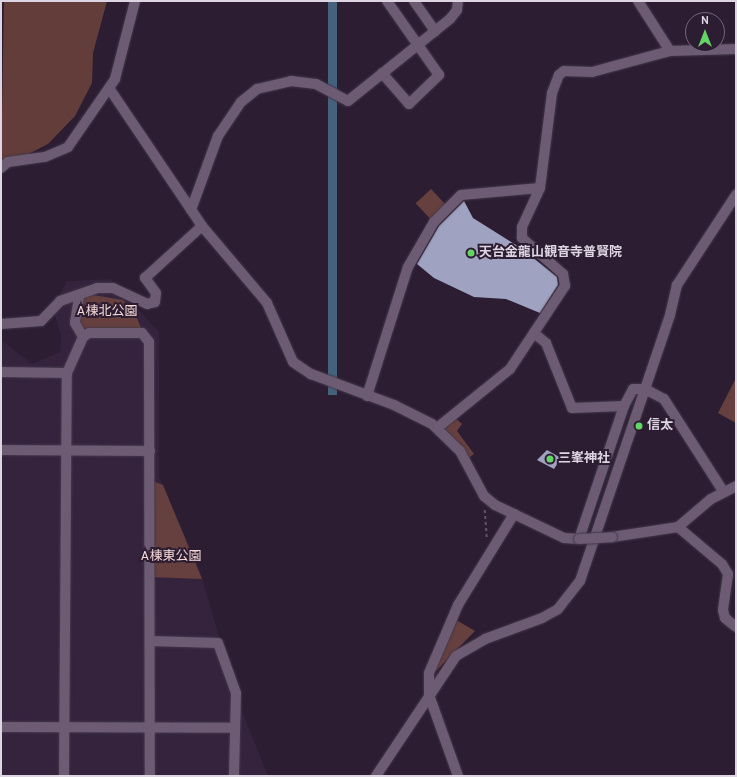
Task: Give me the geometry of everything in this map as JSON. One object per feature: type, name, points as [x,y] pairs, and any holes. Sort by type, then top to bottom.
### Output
[{"type":"street","points":[[1,168],[8,162],[45,158],[68,147],[115,79],[135,1]]},
{"type":"street","points":[[382,73],[409,104],[439,75],[416,46],[387,1]]},
{"type":"street","points":[[414,1],[435,31]]},
{"type":"street","points":[[191,210],[218,136],[241,102],[258,89],[276,82],[303,82],[316,84],[348,101],[435,31],[457,10],[458,1]]},
{"type":"street","points":[[638,1],[670,52]]},
{"type":"street","points":[[437,428],[510,369],[567,280],[522,238],[522,227],[540,188],[552,93],[559,75],[564,70],[592,72],[670,52],[736,49]]},
{"type":"street","points":[[109,88],[202,226],[267,303],[293,362],[311,374],[408,411],[437,428],[460,451],[484,496],[514,514],[564,538],[579,539],[612,537],[678,527],[723,491],[736,486]]},
{"type":"street","points":[[367,396],[408,267],[434,222],[461,195],[540,188]]},
{"type":"street","points":[[376,776],[444,671],[470,646],[542,618],[570,596],[588,562],[645,389],[677,285],[736,195]]},
{"type":"street","points":[[1,324],[41,321],[60,301],[78,297],[97,288],[113,288],[147,304],[155,302],[156,293],[145,278],[202,226]]},
{"type":"street","points":[[78,297],[75,322],[82,337]]},
{"type":"street","points":[[64,776],[65,450],[68,373],[82,337],[89,333],[142,333],[149,342],[150,776]]},
{"type":"street","points":[[534,333],[546,343],[572,408],[624,406]]},
{"type":"street","points":[[1,372],[68,373]]},
{"type":"street","points":[[579,539],[624,406],[633,389],[645,389],[656,392],[672,407],[723,491]]},
{"type":"street","points":[[1,450],[150,451]]},
{"type":"street","points":[[458,776],[429,695],[429,673],[458,605],[514,514]]},
{"type":"street","points":[[678,527],[722,564],[728,574],[723,610],[725,618],[736,627]]},
{"type":"street","points":[[150,641],[218,643],[236,693],[233,728],[234,776]]},
{"type":"street","points":[[1,727],[233,728]]},
{"type":"path","points":[[484,496],[487,542]]},
{"type":"shaded area","points":[[4,1],[107,1],[93,53],[92,83],[75,116],[48,144],[1,168]]},
{"type":"shaded area","points":[[110,279],[159,332],[159,477],[199,568],[238,701],[268,776],[1,776],[1,340],[32,364],[60,352],[61,336],[53,308],[67,281]]},
{"type":"green space","points":[[431,189],[448,207],[433,222],[416,203]]},
{"type":"green space","name":"A棟北公園","points":[[87,294],[123,300],[135,313],[141,328],[82,328],[77,322],[78,303]]},
{"type":"green space","points":[[736,378],[736,423],[718,413]]},
{"type":"green space","points":[[452,415],[462,424],[457,431],[474,454],[465,461],[437,428]]},
{"type":"green space","name":"A棟東公園","points":[[150,480],[163,485],[202,579],[150,577]]},
{"type":"green space","points":[[453,618],[475,631],[436,671],[433,665]]},
{"type":"water","points":[[328,1],[337,1],[337,395],[328,395]]},
{"type":"building","name":"天台金龍山観音寺普賢院","points":[[464,201],[473,218],[521,248],[557,277],[558,285],[540,313],[506,299],[474,297],[434,278],[417,264],[439,226]]},
{"type":"building","name":"三峯神社","points":[[547,450],[561,458],[554,469],[537,460]]},
{"type":"place","name":"天台金龍山観音寺普賢院","points":[[471,253]]},
{"type":"place","name":"信太","points":[[639,426]]},
{"type":"place","name":"三峯神社","points":[[550,459]]}]
